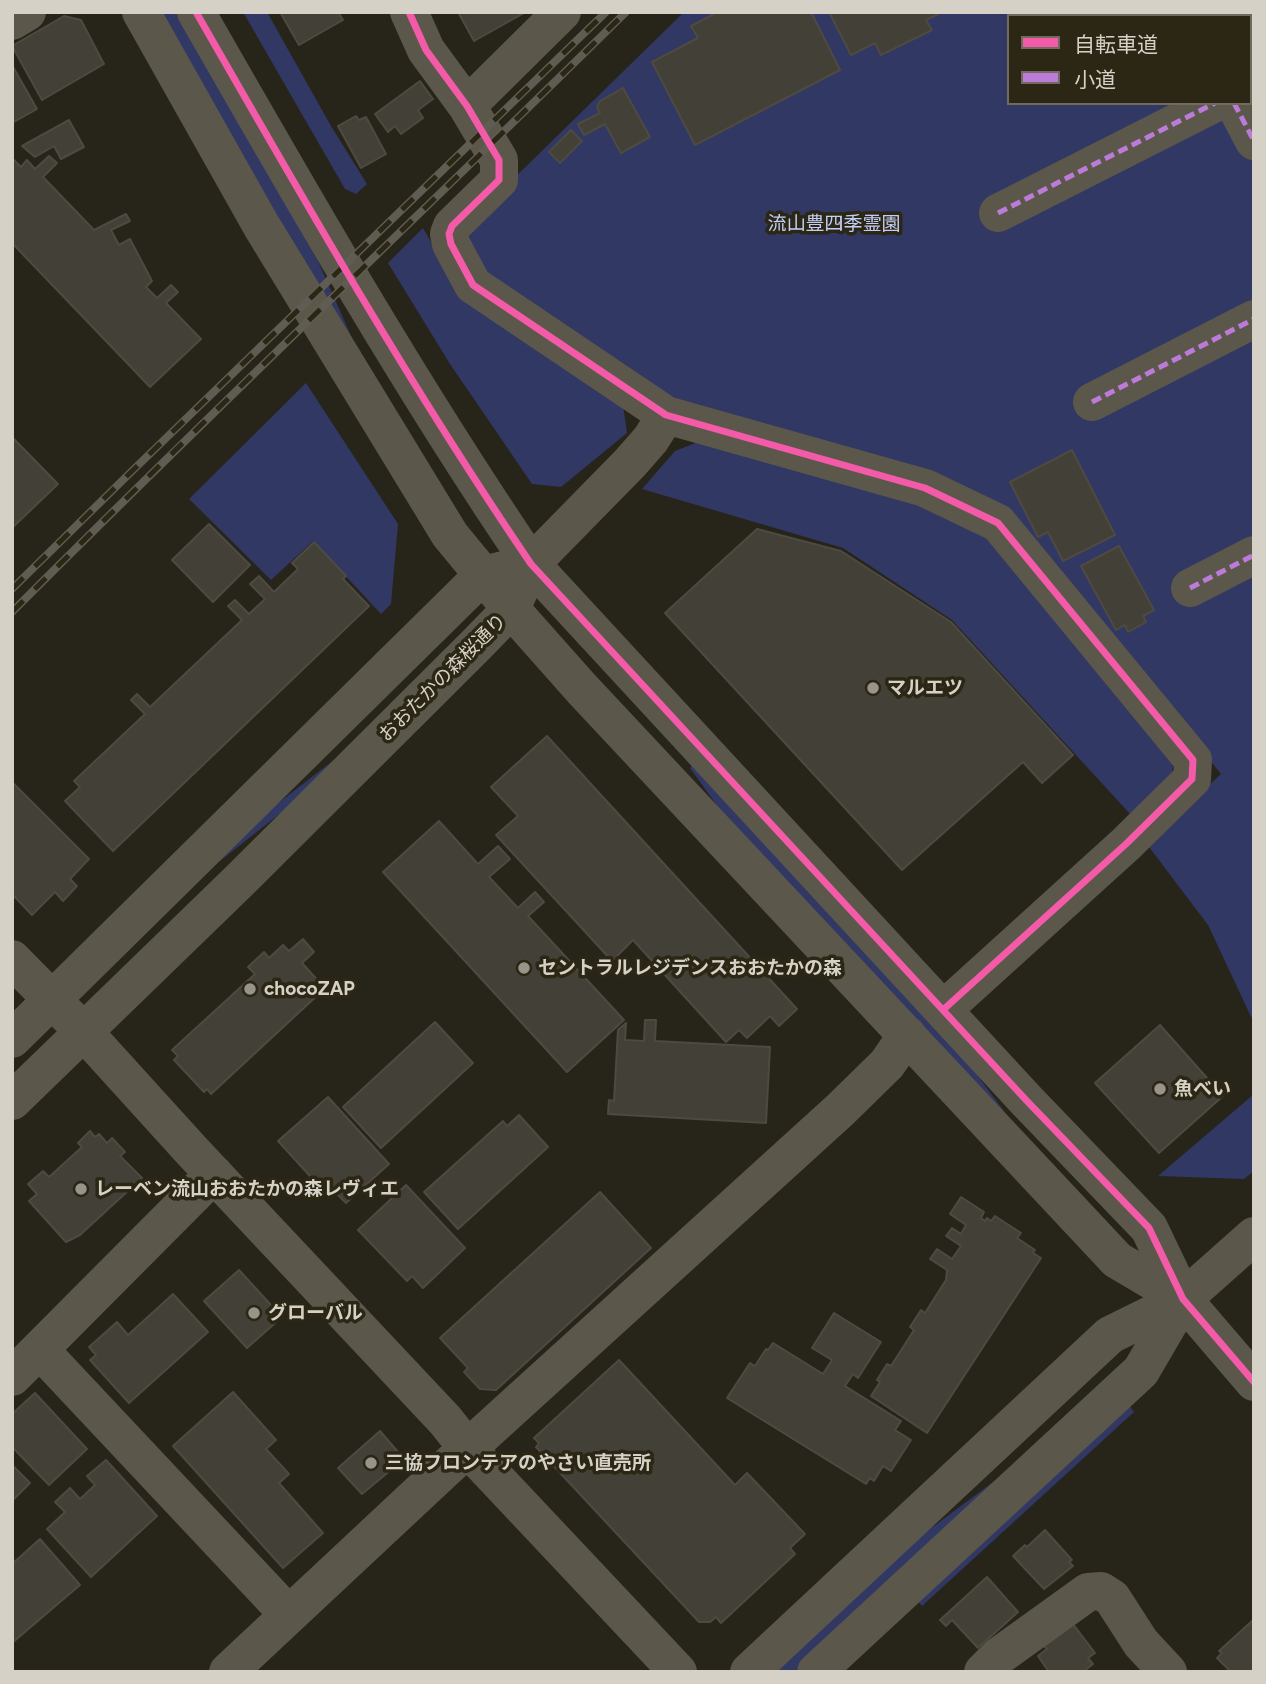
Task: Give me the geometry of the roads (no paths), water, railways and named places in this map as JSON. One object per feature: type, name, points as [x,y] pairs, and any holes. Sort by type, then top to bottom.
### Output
[{"type":"street","points":[[12,21],[27,12]]},
{"type":"street","points":[[141,12],[261,225],[450,535],[591,699],[1117,1260],[1183,1299]]},
{"type":"street","points":[[196,12],[336,257],[486,498],[531,564],[1026,1100],[1149,1228],[1183,1299],[1254,1382]]},
{"type":"street","points":[[409,12],[426,50],[467,106],[499,160],[499,180],[452,226],[449,234],[451,244],[473,285],[666,415],[925,488],[998,523],[1193,761],[1192,779],[1126,844],[944,1009]]},
{"type":"street","points":[[467,106],[562,12]]},
{"type":"street","points":[[998,213],[1210,105]]},
{"type":"street","points":[[1235,105],[1254,141]]},
{"type":"street","points":[[1092,402],[1254,319]]},
{"type":"street","points":[[12,1039],[483,575],[531,564],[624,470],[651,439],[666,415]]},
{"type":"street","points":[[1191,588],[1254,555]]},
{"type":"street","name":"おおたかの森桜通り","points":[[12,1101],[248,872],[511,609],[531,564]]},
{"type":"street","points":[[12,958],[446,1420],[468,1449],[678,1672]]},
{"type":"street","points":[[228,1672],[840,1110],[887,1064],[907,1035]]},
{"type":"street","points":[[12,1377],[214,1174]]},
{"type":"street","points":[[749,1672],[1110,1335],[1183,1299],[1254,1237]]},
{"type":"street","points":[[816,1672],[1141,1371],[1183,1299]]},
{"type":"street","points":[[40,1350],[289,1615]]},
{"type":"street","points":[[983,1672],[999,1656],[1088,1592],[1101,1591],[1112,1598],[1141,1643],[1168,1672]]},
{"type":"railway","points":[[12,589],[606,12]]},
{"type":"railway","points":[[12,612],[626,12]]},
{"type":"place","name":"マルエツ","points":[[873,688]]},
{"type":"place","name":"セントラルレジデンスおおたかの森","points":[[524,968]]},
{"type":"place","name":"chocoZAP","points":[[250,989]]},
{"type":"place","name":"魚べい","points":[[1160,1089]]},
{"type":"place","name":"レーベン流山おおたかの森レヴィエ","points":[[81,1189]]},
{"type":"place","name":"グローバル","points":[[254,1313]]},
{"type":"place","name":"三協フロンテアのやさい直売所","points":[[371,1463]]},
{"type":"park label","name":"流山豊四季霊園","points":[[834,224]]}]
